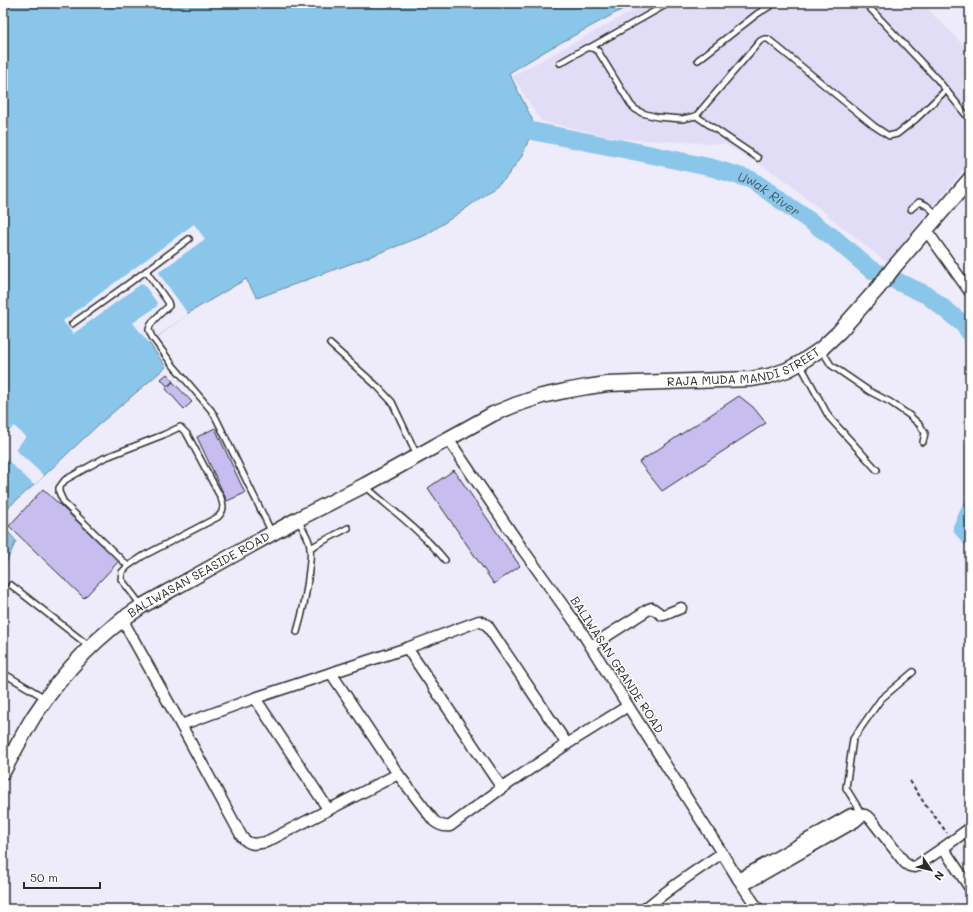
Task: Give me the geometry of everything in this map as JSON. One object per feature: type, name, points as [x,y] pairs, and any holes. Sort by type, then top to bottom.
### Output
[{"type":"main road","name":"RAJA MUDA MANDI STREET","points":[[448,439],[494,414],[515,405],[542,396],[565,391],[607,384],[751,379],[769,376],[800,364],[821,349],[839,332],[970,179]]},
{"type":"main road","name":"BALIWASAN SEASIDE ROAD","points":[[3,772],[33,717],[67,670],[90,647],[122,619],[142,606],[298,519],[448,439]]},
{"type":"street","points":[[926,230],[970,292]]},
{"type":"street","name":"BALIWASAN GRANDE ROAD","points":[[448,439],[521,547],[580,629],[758,909]]},
{"type":"street","points":[[591,646],[650,608],[664,616],[681,608]]},
{"type":"street","points":[[122,619],[246,842],[251,844],[266,842],[398,774]]},
{"type":"street","points":[[181,725],[255,698],[407,648],[479,621],[486,625],[566,744]]},
{"type":"street","points":[[407,648],[502,788]]},
{"type":"street","points":[[331,673],[398,774],[434,821],[439,825],[444,826],[450,826],[566,744],[628,706]]},
{"type":"street","points":[[255,698],[328,809]]},
{"type":"street","points":[[740,882],[844,823],[851,814],[863,815],[870,818],[905,864],[915,867],[970,828]]},
{"type":"street","points":[[943,848],[970,888]]},
{"type":"street","points":[[645,909],[689,875],[722,853]]},
{"type":"lane","points":[[560,63],[669,3]]},
{"type":"lane","points":[[698,60],[757,14],[775,3]]},
{"type":"lane","points":[[865,3],[938,79],[970,120]]},
{"type":"lane","points":[[591,47],[598,52],[631,105],[642,113],[657,117],[682,119],[696,116],[760,41],[764,39],[768,39],[874,126],[889,136],[897,134],[916,119],[946,90]]},
{"type":"lane","points":[[696,116],[758,158]]},
{"type":"lane","points":[[911,209],[919,202],[926,205],[938,216]]},
{"type":"lane","points":[[72,324],[189,239]]},
{"type":"lane","points":[[146,271],[168,302],[169,306],[149,328],[152,337],[216,418],[272,534]]},
{"type":"lane","points":[[330,344],[378,387],[392,402],[418,456]]},
{"type":"lane","points":[[821,349],[831,365],[909,415],[920,425],[925,433],[924,442]]},
{"type":"lane","points":[[800,364],[829,417],[877,470]]},
{"type":"lane","points":[[128,566],[64,503],[59,492],[59,488],[65,480],[104,458],[180,427],[187,434],[224,505],[222,514],[218,517],[143,556],[122,572],[121,579],[142,606]]},
{"type":"lane","points":[[364,485],[418,532],[446,560]]},
{"type":"lane","points":[[297,632],[302,617],[310,563],[309,542],[298,519]]},
{"type":"lane","points":[[310,548],[348,528]]},
{"type":"lane","points":[[11,586],[90,647]]},
{"type":"lane","points":[[863,815],[846,788],[852,739],[880,699],[913,672]]},
{"type":"lane","points":[[3,673],[46,699]]},
{"type":"path","points":[[910,781],[926,806],[952,840]]},
{"type":"shaded area","points":[[647,3],[922,3],[970,52],[970,162],[887,263],[779,176],[725,144],[622,139],[541,121],[512,76]]},
{"type":"water","points":[[3,3],[634,3],[547,50],[509,73],[532,119],[532,131],[522,156],[505,179],[468,207],[426,235],[257,298],[246,279],[187,314],[149,343],[166,367],[97,426],[3,512]]},
{"type":"water","points":[[3,526],[16,541],[6,563],[3,560]]},
{"type":"pier","points":[[194,224],[205,239],[159,272],[188,314],[149,343],[133,323],[158,304],[144,285],[141,284],[73,334],[63,321]]},
{"type":"pier","points":[[14,426],[26,437],[15,449],[44,476],[34,485],[6,459],[3,462],[3,438]]},
{"type":"building","points":[[167,374],[173,381],[167,386],[161,379]]},
{"type":"building","points":[[173,382],[192,402],[184,409],[166,389]]},
{"type":"building","points":[[739,396],[753,407],[766,423],[662,491],[639,462]]},
{"type":"building","points":[[215,428],[245,493],[227,501],[197,437]]},
{"type":"building","points":[[454,470],[520,566],[494,584],[428,488]]},
{"type":"building","points":[[43,489],[119,561],[84,598],[9,526]]},
{"type":"waterway","name":"Uwak River","points":[[532,131],[713,168],[752,180],[834,238],[870,269],[927,295],[962,323],[970,333]]},
{"type":"waterway","name":"Uwak River","points":[[970,510],[962,528],[970,537]]}]
